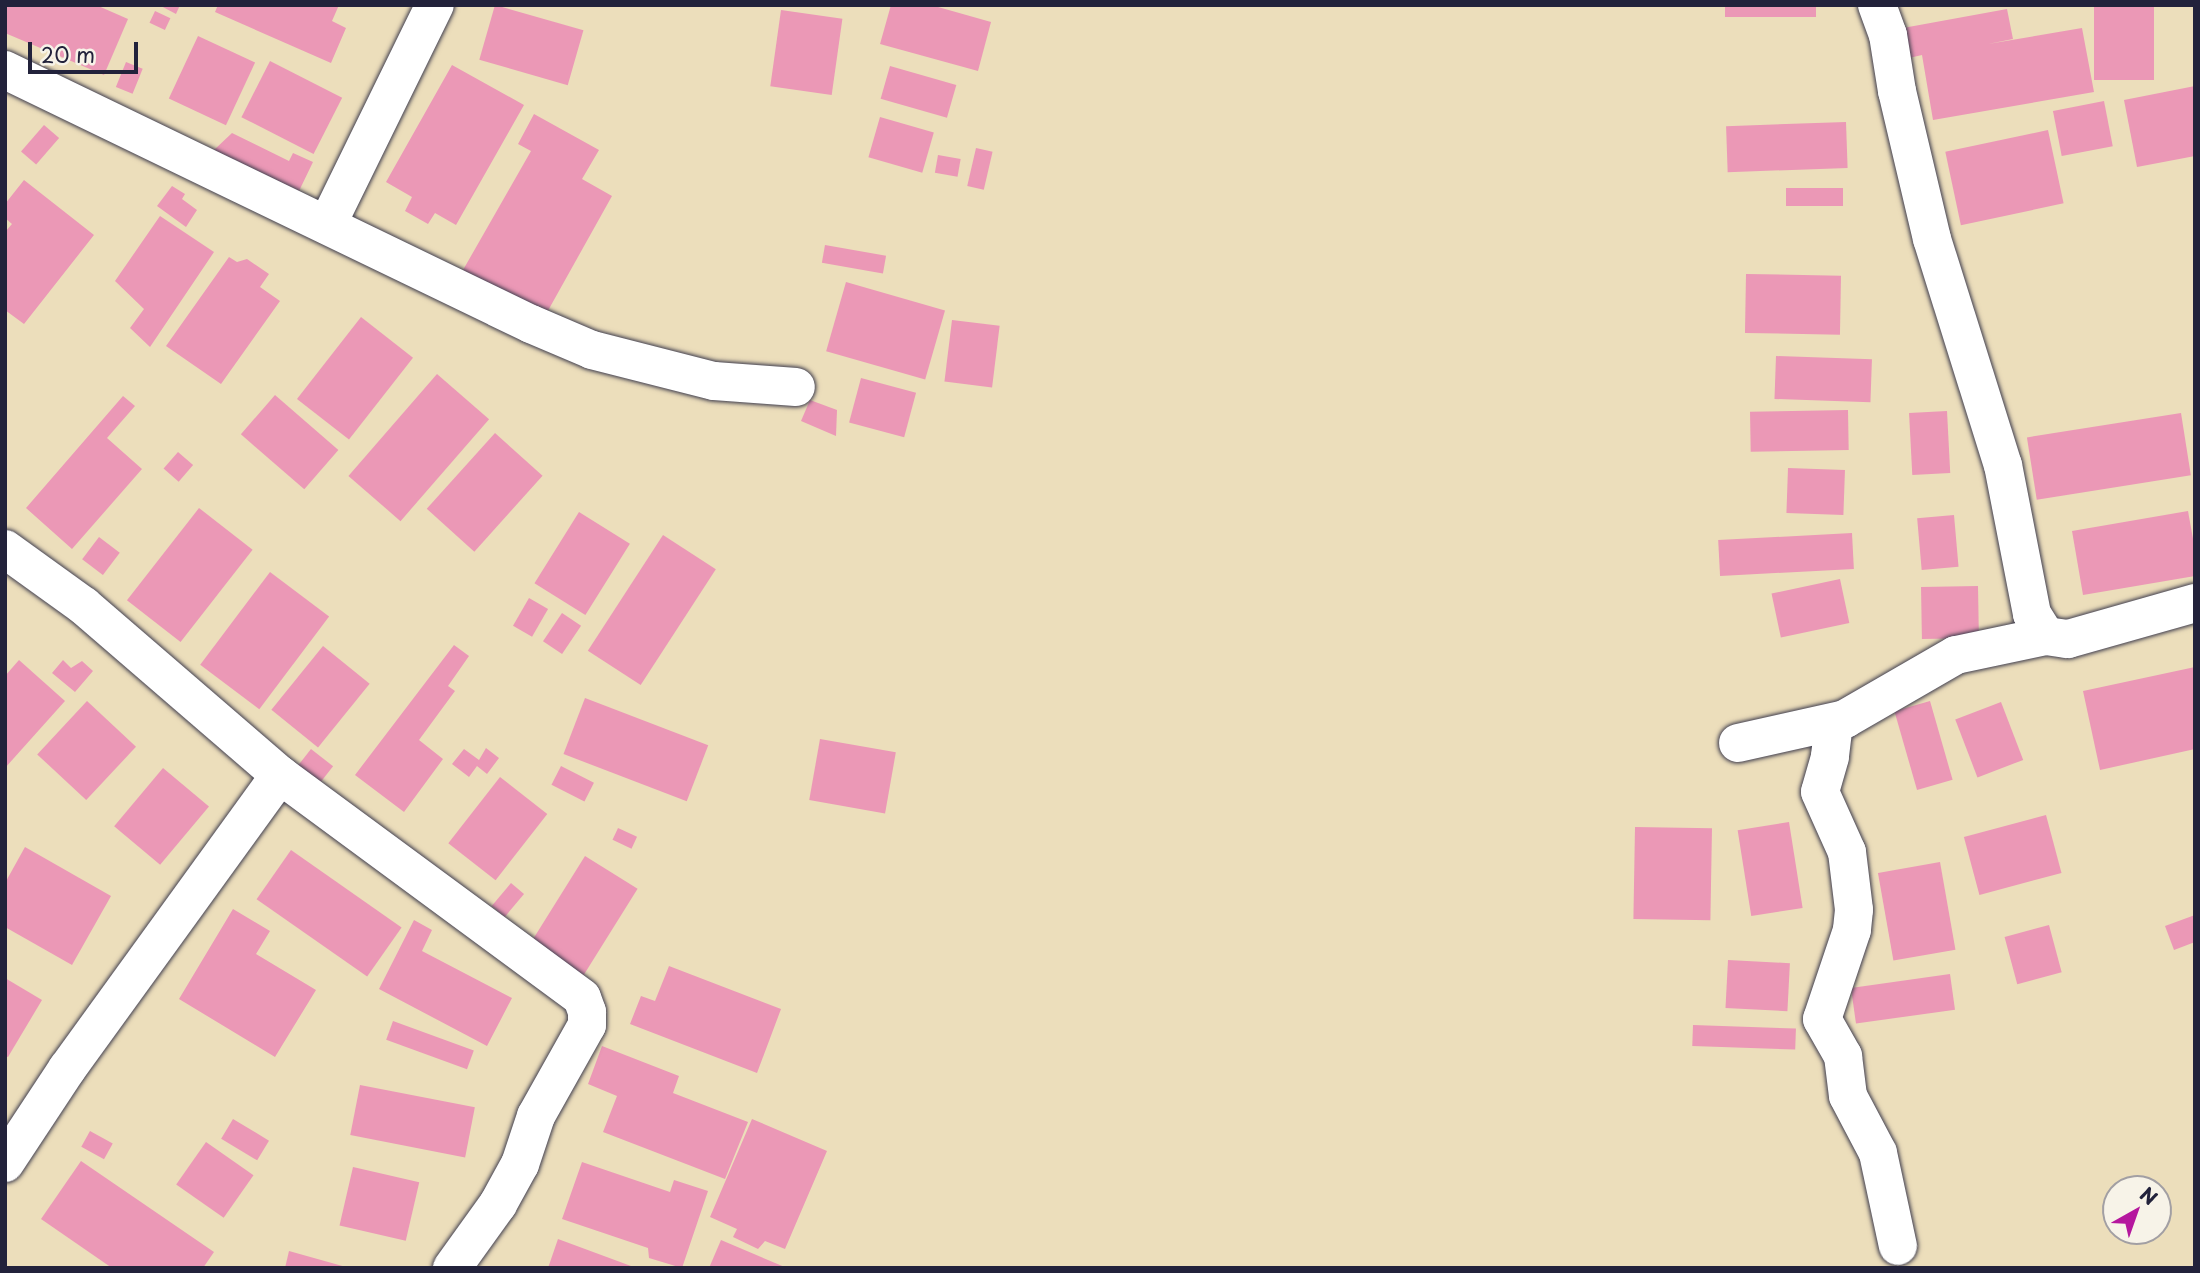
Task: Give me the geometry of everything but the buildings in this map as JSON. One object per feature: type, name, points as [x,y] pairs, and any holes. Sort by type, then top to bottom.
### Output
[{"type":"street","points":[[327,225],[435,5]]},
{"type":"street","points":[[1877,5],[1888,35],[1897,91],[1932,239],[2003,465],[2032,614],[2046,636]]},
{"type":"street","points":[[5,70],[592,350],[714,381],[796,387]]},
{"type":"street","points":[[5,549],[84,606],[280,775],[582,998],[587,1012],[587,1025],[536,1116],[520,1164],[498,1204],[452,1268]]},
{"type":"street","points":[[1738,743],[1834,723],[1956,655],[2046,636],[2068,639],[2195,603]]},
{"type":"street","points":[[1834,723],[1830,757],[1819,792],[1847,852],[1854,910],[1852,930],[1822,1020],[1843,1056],[1847,1097],[1878,1153],[1898,1246]]},
{"type":"street","points":[[5,1163],[67,1069],[280,775]]}]
